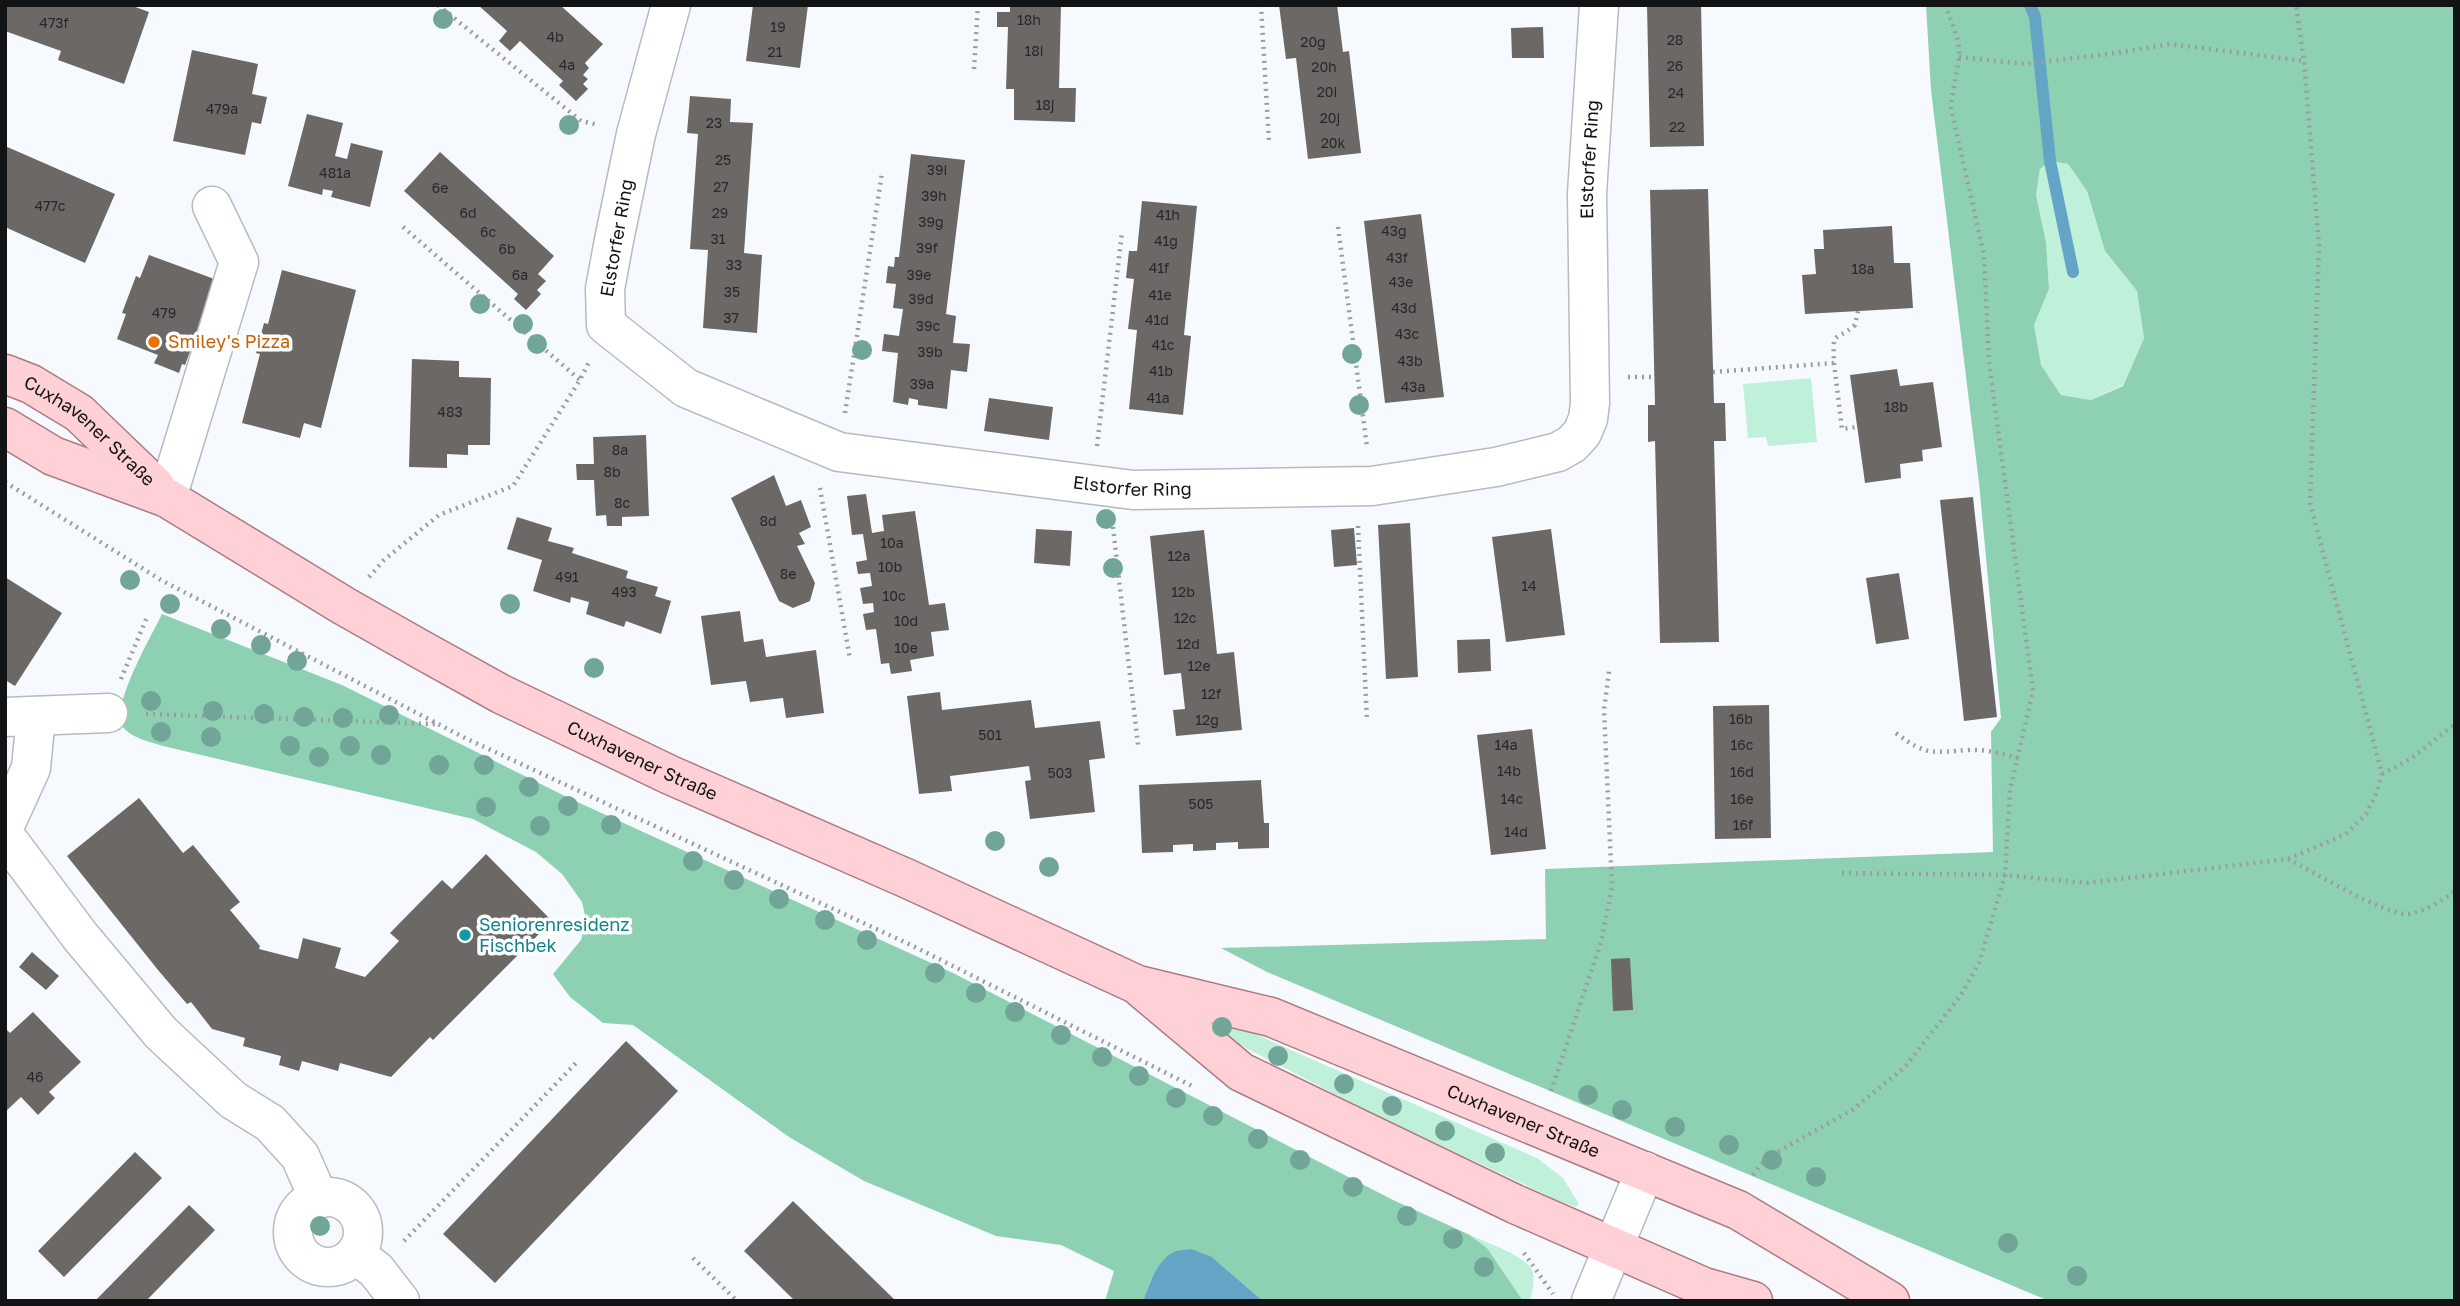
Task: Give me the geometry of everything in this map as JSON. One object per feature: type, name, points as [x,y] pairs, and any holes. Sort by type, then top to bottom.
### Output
[{"type":"main road","name":"Cuxhavener Straße","points":[[5,374],[31,384],[79,413],[167,498]]},
{"type":"main road","name":"Cuxhavener Straße","points":[[5,427],[54,456],[167,498],[344,607],[501,694],[670,775],[908,879],[1138,985],[1271,1017],[1738,1210],[1890,1301]]},
{"type":"main road","name":"Cuxhavener Straße","points":[[1138,985],[1241,1072],[1515,1204],[1704,1287],[1753,1301]]},
{"type":"street","name":"Elstorfer Ring","points":[[671,5],[636,134],[605,289],[606,325],[686,388],[826,447],[1133,490],[1364,485],[1496,467],[1558,452],[1572,444],[1582,433],[1588,419],[1590,403],[1587,194],[1599,5]]},
{"type":"street","points":[[167,498],[239,262],[212,206]]},
{"type":"street","points":[[5,825],[31,768],[20,716],[108,713]]},
{"type":"street","points":[[5,836],[80,936],[161,1033],[233,1100],[271,1123],[300,1156],[319,1199]]},
{"type":"street","points":[[1591,1301],[1645,1171]]},
{"type":"street","points":[[327,1197],[343,1201],[355,1210],[362,1224],[362,1240],[355,1254],[343,1264],[328,1267],[312,1264],[300,1254],[293,1240],[293,1224],[300,1210],[312,1200],[327,1197]]},
{"type":"street","points":[[355,1254],[376,1270],[400,1301]]},
{"type":"path","points":[[438,5],[581,121],[636,134]]},
{"type":"path","points":[[974,69],[978,5]]},
{"type":"path","points":[[1261,5],[1269,142]]},
{"type":"path","points":[[1738,1210],[1748,1182],[1760,1165],[1779,1151],[1852,1110],[1905,1067],[1961,995],[1979,963],[2005,875],[2010,790],[2033,691],[1989,362],[1984,254],[1951,108],[1959,57],[1958,39],[1945,5]]},
{"type":"path","points":[[1842,873],[2005,875],[2086,883],[2288,859],[2346,834],[2366,814],[2382,775],[2310,503],[2319,246],[2304,61],[2296,5]]},
{"type":"path","points":[[1959,57],[2024,64],[2117,54],[2170,44],[2304,61]]},
{"type":"path","points":[[850,659],[826,447],[882,173]]},
{"type":"path","points":[[403,227],[580,380]]},
{"type":"path","points":[[1338,227],[1364,485],[1367,721]]},
{"type":"path","points":[[1122,232],[1101,486],[1138,746]]},
{"type":"path","points":[[1857,311],[1855,325],[1833,340],[1842,429],[1857,427]]},
{"type":"path","points":[[344,607],[384,560],[439,515],[513,486],[580,380],[606,325]]},
{"type":"path","points":[[1713,372],[1834,363]]},
{"type":"path","points":[[5,482],[162,580],[439,724],[913,946],[1197,1088]]},
{"type":"path","points":[[146,617],[108,713],[439,724]]},
{"type":"path","points":[[1539,1127],[1601,942],[1612,887],[1604,710],[1609,671]]},
{"type":"path","points":[[2382,775],[2412,758],[2455,724]]},
{"type":"path","points":[[1896,733],[1914,747],[1936,754],[1971,750],[2018,758]]},
{"type":"path","points":[[2288,859],[2385,909],[2406,914],[2426,908],[2455,891]]},
{"type":"path","points":[[411,1234],[576,1063]]},
{"type":"path","points":[[1520,1246],[1552,1294]]},
{"type":"path","points":[[693,1258],[737,1301]]},
{"type":"green space","points":[[1926,5],[2455,5],[2455,1301],[2049,1301],[1267,972],[1221,948],[1546,939],[1545,869],[1993,852],[1991,732],[2001,718],[1979,483],[1931,90]],"holes":[[[2050,161],[2068,164],[2087,191],[2105,251],[2137,291],[2144,338],[2123,386],[2091,400],[2061,395],[2041,365],[2034,325],[2049,289],[2046,242],[2036,195],[2040,169]]]},
{"type":"green space","points":[[2050,161],[2068,164],[2087,191],[2105,251],[2137,291],[2144,338],[2123,385],[2091,400],[2061,395],[2041,365],[2034,325],[2049,289],[2046,242],[2036,195],[2040,169]]},
{"type":"green space","points":[[1811,378],[1817,442],[1768,446],[1766,437],[1748,438],[1743,384]]},
{"type":"green space","points":[[162,614],[342,685],[573,800],[951,972],[1393,1200],[1468,1234],[1487,1248],[1523,1301],[1263,1301],[1212,1257],[1151,1279],[1143,1301],[1105,1301],[1114,1271],[1061,1245],[996,1236],[864,1181],[789,1137],[633,1025],[603,1023],[570,997],[553,974],[581,940],[586,920],[582,902],[562,874],[536,852],[473,819],[163,746],[127,731],[120,718],[122,704]]},
{"type":"green space","points":[[1193,1013],[1239,1027],[1537,1158],[1563,1178],[1579,1204],[1576,1207],[1557,1200],[1362,1108],[1194,1021]]},
{"type":"green space","points":[[1468,1234],[1515,1255],[1530,1267],[1534,1280],[1530,1301],[1523,1301],[1487,1248]]},
{"type":"water","points":[[1191,1249],[1212,1257],[1263,1301],[1143,1301],[1154,1274],[1163,1261],[1174,1252]]},
{"type":"building","points":[[5,5],[130,5],[149,12],[124,84],[58,60],[61,51],[5,31]]},
{"type":"building","points":[[478,5],[560,5],[603,44],[585,63],[589,68],[583,75],[588,79],[583,84],[588,89],[576,101],[559,85],[563,81],[520,41],[510,51],[499,41],[507,31]]},
{"type":"building","points":[[753,5],[808,5],[800,68],[746,61]]},
{"type":"building","points":[[1010,5],[1061,5],[1059,88],[1076,88],[1075,122],[1014,120],[1014,89],[1006,89],[1008,27],[997,27],[997,12],[1010,12]]},
{"type":"building","points":[[1279,5],[1337,5],[1343,52],[1349,51],[1361,153],[1308,159],[1296,58],[1286,59]]},
{"type":"building","points":[[1647,5],[1701,5],[1704,146],[1650,147]]},
{"type":"building","points":[[1543,27],[1544,58],[1512,58],[1511,28]]},
{"type":"building","points":[[192,50],[258,64],[252,94],[267,97],[261,124],[252,122],[245,155],[173,141]]},
{"type":"building","points":[[690,96],[731,99],[730,122],[753,123],[744,253],[762,255],[757,333],[703,328],[708,250],[690,249],[698,134],[687,133]]},
{"type":"building","points":[[307,114],[343,123],[335,156],[347,159],[351,143],[383,151],[370,207],[331,197],[333,191],[323,189],[322,195],[288,186]]},
{"type":"building","points":[[5,146],[115,194],[85,263],[5,227]]},
{"type":"building","points":[[440,152],[554,256],[538,274],[546,281],[537,290],[541,294],[526,310],[514,299],[518,294],[404,191]]},
{"type":"building","points":[[911,154],[965,160],[946,314],[956,316],[953,343],[970,344],[967,372],[951,370],[947,409],[918,405],[918,400],[909,398],[908,405],[893,402],[898,353],[882,351],[884,334],[899,336],[903,309],[893,308],[896,284],[886,283],[888,266],[894,267],[895,257],[899,257]]},
{"type":"building","points":[[1708,189],[1714,403],[1725,403],[1726,441],[1714,441],[1719,642],[1660,643],[1655,441],[1648,442],[1648,405],[1655,405],[1650,190]]},
{"type":"building","points":[[1142,201],[1197,206],[1184,335],[1191,336],[1183,415],[1129,409],[1137,330],[1128,329],[1134,279],[1126,278],[1129,251],[1137,251]]},
{"type":"building","points":[[1421,214],[1444,397],[1385,403],[1364,221]]},
{"type":"building","points":[[1892,226],[1894,263],[1910,263],[1913,308],[1805,314],[1802,275],[1816,274],[1814,249],[1824,249],[1823,230]]},
{"type":"building","points":[[149,255],[217,280],[185,365],[182,364],[179,373],[154,363],[158,355],[117,339],[126,314],[122,313],[136,276],[140,278]]},
{"type":"building","points":[[282,270],[356,290],[321,428],[304,423],[300,438],[242,423],[260,354],[256,353],[264,323],[268,324]]},
{"type":"building","points":[[412,359],[459,361],[459,377],[491,378],[490,445],[468,445],[468,455],[447,454],[447,468],[409,467]]},
{"type":"building","points":[[1897,369],[1900,386],[1933,382],[1942,447],[1922,450],[1923,461],[1900,464],[1901,478],[1865,483],[1850,375]]},
{"type":"building","points":[[989,398],[1053,407],[1049,440],[984,431]]},
{"type":"building","points":[[646,435],[649,516],[622,517],[622,526],[607,526],[606,515],[596,516],[594,480],[577,480],[576,464],[594,464],[593,437]]},
{"type":"building","points":[[774,475],[786,506],[801,500],[811,527],[799,533],[805,544],[797,546],[815,583],[810,601],[793,608],[779,601],[731,498]]},
{"type":"building","points":[[866,494],[872,533],[884,531],[882,515],[915,511],[929,605],[945,603],[949,630],[931,632],[934,656],[910,660],[912,671],[891,674],[889,663],[881,664],[876,629],[866,630],[863,614],[874,612],[873,603],[863,604],[860,588],[872,586],[870,573],[858,574],[856,562],[867,560],[863,534],[852,535],[847,496]]},
{"type":"building","points":[[1973,497],[1997,717],[1964,721],[1940,500]]},
{"type":"building","points":[[517,517],[552,528],[548,541],[574,548],[572,553],[628,571],[626,578],[658,587],[655,596],[671,601],[661,634],[626,621],[624,627],[586,614],[589,602],[571,597],[570,603],[533,591],[542,560],[507,549]]},
{"type":"building","points":[[1410,523],[1418,677],[1386,679],[1378,525]]},
{"type":"building","points":[[1354,528],[1357,565],[1334,567],[1331,530]]},
{"type":"building","points":[[1036,529],[1072,531],[1070,566],[1034,563]]},
{"type":"building","points":[[1551,529],[1565,635],[1506,642],[1492,537]]},
{"type":"building","points":[[1204,530],[1217,654],[1234,652],[1242,730],[1176,736],[1173,710],[1185,709],[1181,673],[1164,675],[1150,536]]},
{"type":"building","points":[[1899,573],[1909,639],[1876,644],[1866,578]]},
{"type":"building","points":[[5,577],[62,613],[15,686],[5,680]]},
{"type":"building","points":[[740,611],[744,642],[763,639],[766,657],[816,650],[824,713],[786,718],[783,698],[750,702],[746,681],[711,685],[701,616]]},
{"type":"building","points":[[1490,639],[1491,671],[1458,673],[1457,640]]},
{"type":"building","points":[[940,692],[942,710],[1031,700],[1035,728],[1100,721],[1105,758],[1089,760],[1095,812],[1030,819],[1025,781],[1031,780],[1029,766],[950,776],[952,791],[919,794],[907,696]]},
{"type":"building","points":[[1769,705],[1771,838],[1715,839],[1713,706]]},
{"type":"building","points":[[1532,729],[1546,849],[1491,855],[1477,735]]},
{"type":"building","points":[[1261,780],[1264,823],[1269,823],[1269,848],[1238,849],[1238,842],[1216,843],[1216,850],[1193,851],[1193,844],[1173,845],[1173,852],[1142,853],[1139,785]]},
{"type":"building","name":"Seniorenresidenz Fischbek","points":[[139,798],[183,853],[193,845],[240,902],[230,910],[260,946],[259,949],[298,959],[303,938],[341,948],[335,968],[365,977],[399,941],[390,933],[442,880],[452,889],[486,854],[552,921],[433,1040],[430,1037],[391,1077],[340,1063],[338,1071],[302,1061],[299,1071],[279,1065],[281,1056],[243,1046],[245,1038],[212,1029],[191,1002],[187,1004],[158,970],[67,856]]},
{"type":"building","points":[[32,952],[59,976],[46,990],[19,967]]},
{"type":"building","points":[[1630,958],[1633,1010],[1613,1011],[1611,959]]},
{"type":"building","points":[[33,1012],[81,1062],[49,1092],[55,1098],[38,1115],[21,1097],[5,1112],[5,1028],[10,1033]]},
{"type":"building","points":[[626,1041],[678,1091],[495,1283],[443,1234]]},
{"type":"building","points":[[135,1152],[162,1178],[64,1277],[38,1251]]},
{"type":"building","points":[[793,1201],[896,1301],[795,1301],[744,1251]]},
{"type":"building","points":[[189,1205],[215,1230],[146,1301],[95,1301]]},
{"type":"waterway","points":[[2030,5],[2035,17],[2050,161],[2073,272]]},
{"type":"place","name":"Smiley's Pizza","points":[[154,342]]},
{"type":"place","name":"Seniorenresidenz Fischbek","points":[[465,935]]}]
